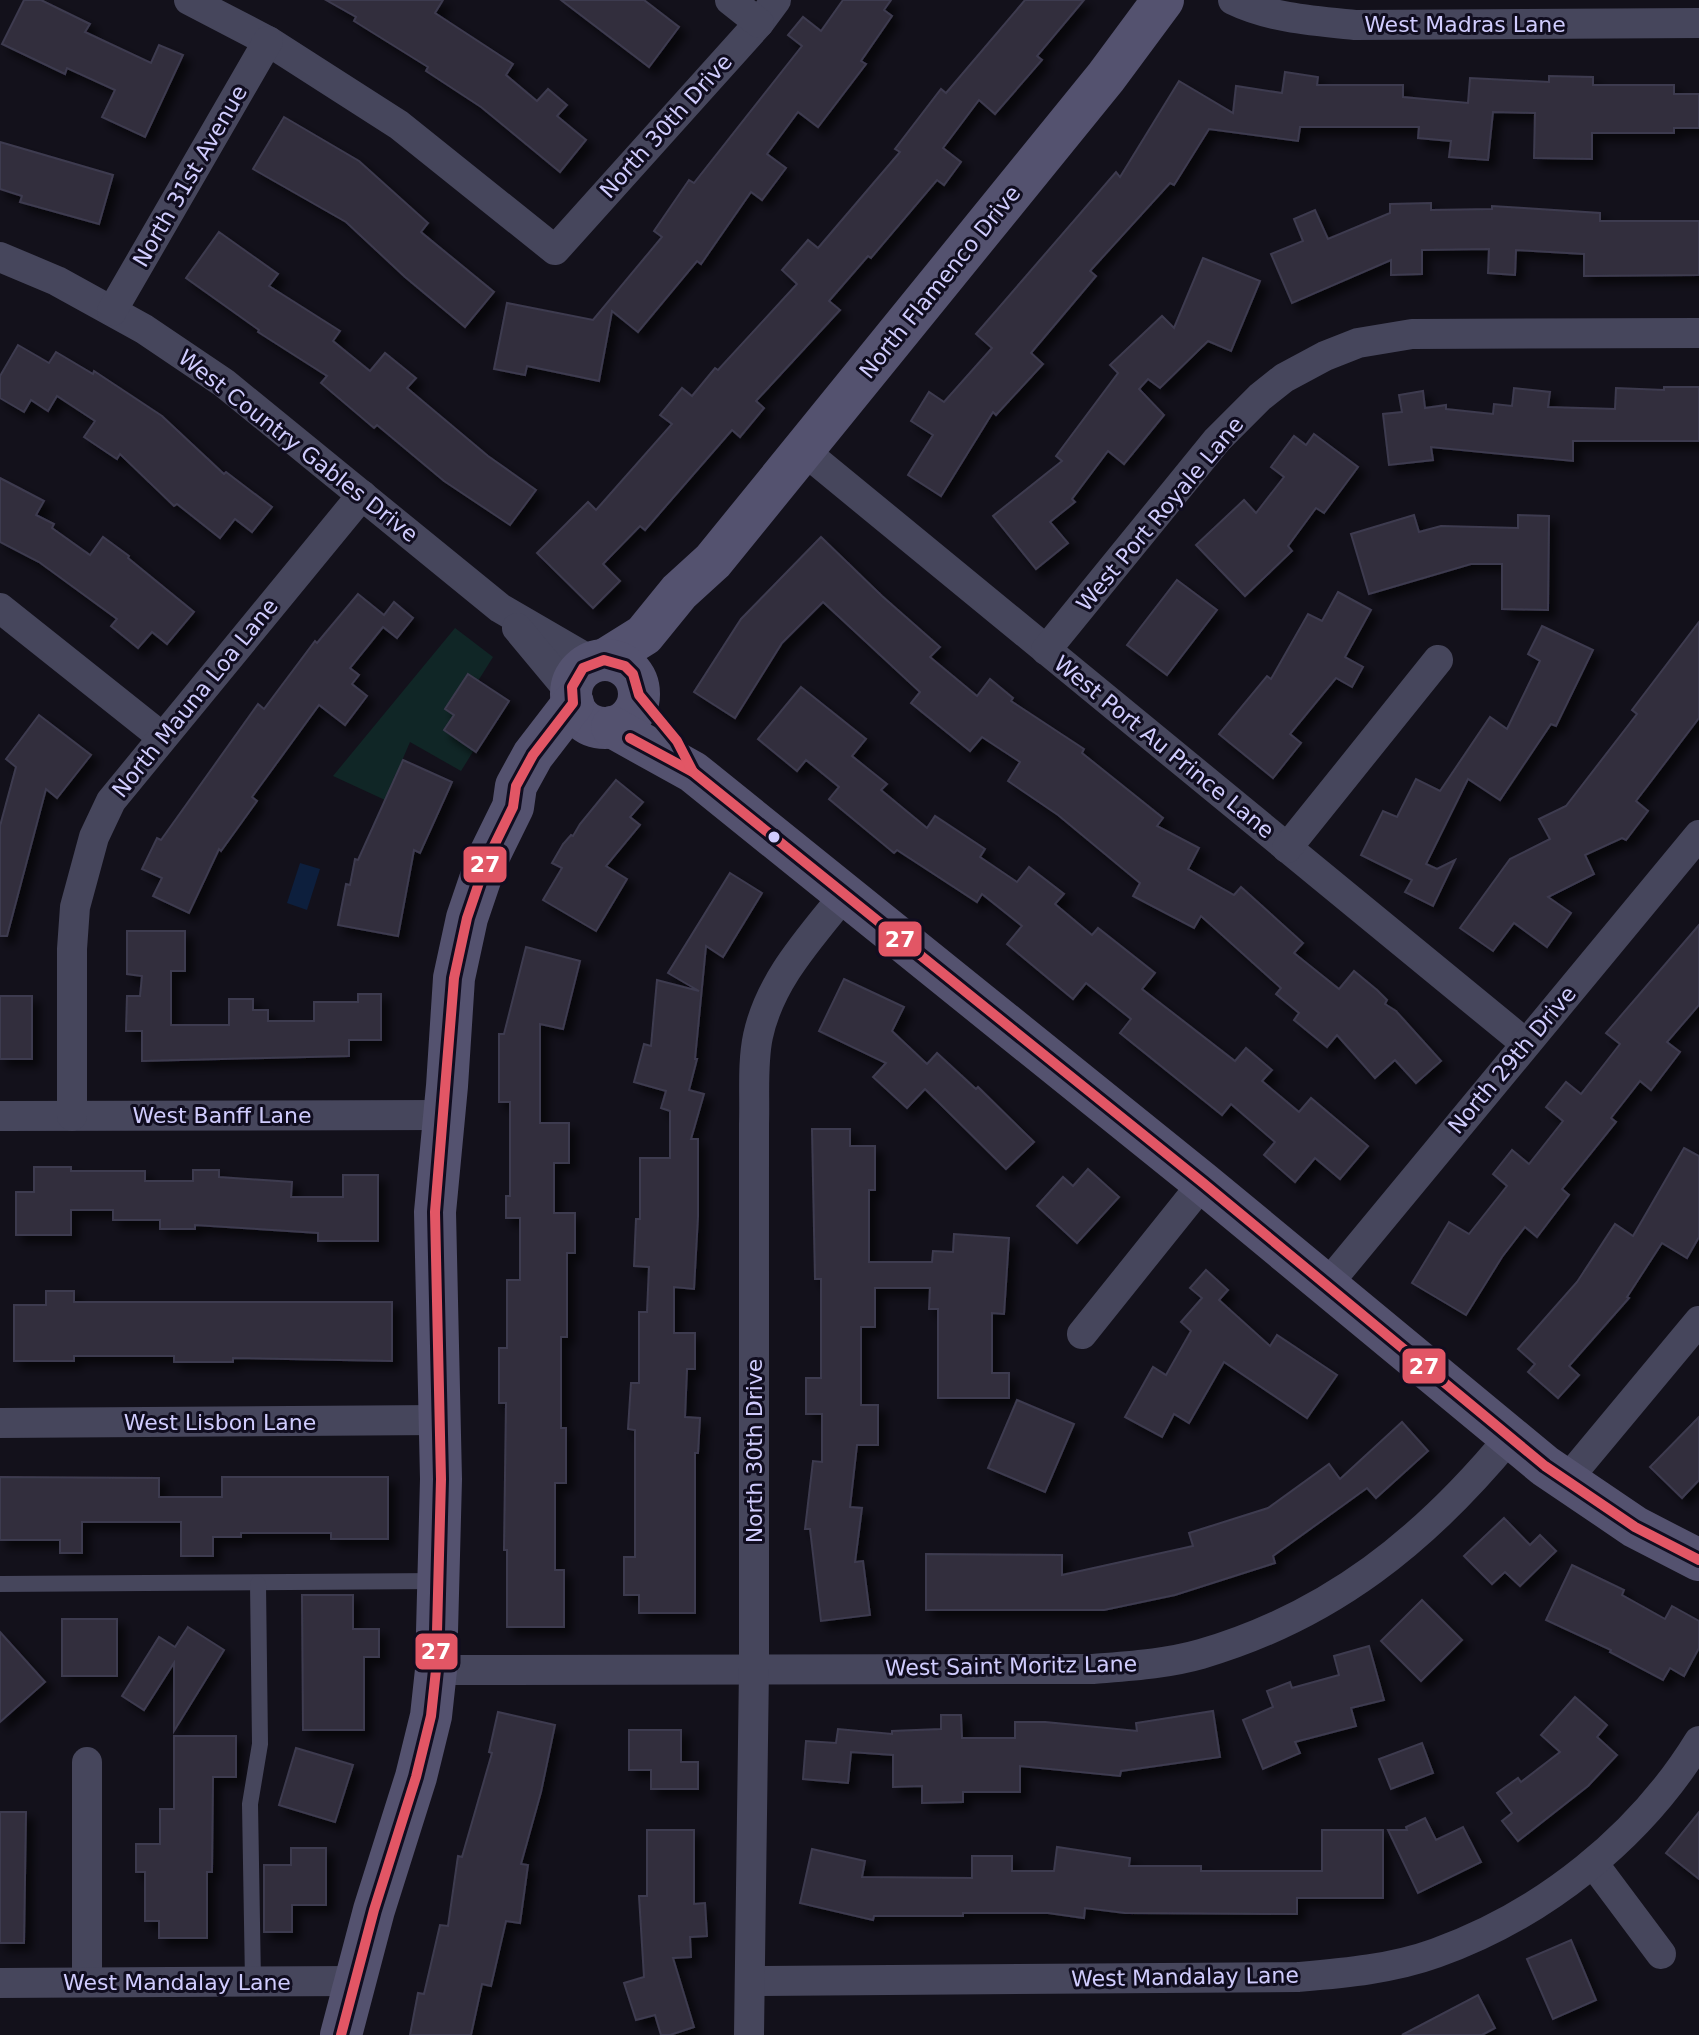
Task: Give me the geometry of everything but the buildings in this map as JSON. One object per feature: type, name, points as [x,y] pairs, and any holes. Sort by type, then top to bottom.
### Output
[{"type":"street","points":[[189,0],[268,41]]},
{"type":"street","points":[[730,0],[767,11]]},
{"type":"street","name":"North Flamenco Drive","points":[[444,1115],[454,978],[467,918],[486,862],[513,807],[516,786],[533,755],[592,695],[679,592],[713,561],[1106,77],[1163,0]]},
{"type":"street","name":"West Madras Lane","points":[[1233,0],[1299,18],[1355,25],[1699,23]]},
{"type":"street","name":"North 30th Drive","points":[[268,41],[399,125],[555,250],[767,11]]},
{"type":"street","name":"North 31st Avenue","points":[[112,311],[268,41]]},
{"type":"street","name":"West Country Gables Drive","points":[[0,257],[57,281],[112,311],[224,383],[500,608],[592,695],[693,772],[1203,1183],[1565,1482],[1635,1527],[1699,1560]]},
{"type":"street","name":"West Port Royale Lane","points":[[1046,650],[1217,440],[1284,378],[1325,356],[1358,343],[1412,334],[1699,333]]},
{"type":"street","name":"West Port Au Prince Lane","points":[[803,450],[1525,1043]]},
{"type":"street","name":"North Mauna Loa Lane","points":[[72,1116],[75,907],[94,837],[111,801],[362,495]]},
{"type":"street","name":"North Flamenco Drive","points":[[592,695],[631,716],[639,689],[696,597],[713,561]]},
{"type":"street","points":[[0,608],[162,737]]},
{"type":"street","points":[[1287,848],[1438,660]]},
{"type":"street","name":"West Country Gables Drive","points":[[639,689],[677,741],[693,772]]},
{"type":"street","name":"North 29th Drive","points":[[1326,1286],[1699,835]]},
{"type":"street","name":"North 30th Drive","points":[[749,2035],[754,1668],[754,1124],[758,1037],[773,990],[845,894]]},
{"type":"street","points":[[341,2035],[353,1981],[416,1777],[431,1716],[440,1581],[435,1212],[444,1115]]},
{"type":"street","name":"West Banff Lane","points":[[0,1116],[444,1115]]},
{"type":"street","points":[[1082,1334],[1203,1183]]},
{"type":"street","points":[[1565,1482],[1699,1321]]},
{"type":"street","name":"West Lisbon Lane","points":[[0,1423],[440,1420]]},
{"type":"street","name":"West Saint Moritz Lane","points":[[436,1670],[1093,1669],[1142,1665],[1198,1655],[1286,1623],[1349,1586],[1412,1541],[1476,1478],[1510,1437]]},
{"type":"street","name":"West Mandalay Lane","points":[[750,1981],[1298,1977],[1359,1971],[1433,1954],[1475,1938],[1521,1914],[1593,1863],[1654,1801],[1699,1741]]},
{"type":"street","points":[[87,1762],[87,1982]]},
{"type":"street","points":[[1593,1863],[1661,1954]]},
{"type":"street","name":"West Mandalay Lane","points":[[0,1983],[353,1981]]},
{"type":"lane","points":[[0,1584],[440,1581]]},
{"type":"lane","points":[[253,1982],[250,1804],[260,1744],[258,1584]]},
{"type":"green space","points":[[455,628],[493,657],[478,681],[467,674],[445,709],[454,715],[445,731],[474,750],[461,771],[410,742],[385,800],[333,776]]},
{"type":"water","points":[[300,863],[320,869],[307,910],[287,903]]},
{"type":"transit line","name":"27","points":[[341,2035],[431,1716],[436,1670],[441,1479],[435,1212],[454,978],[467,918],[486,862],[513,807],[516,786],[533,755],[573,703],[572,687],[583,668],[604,660],[625,666],[633,674],[639,695],[677,741],[693,772]]},
{"type":"transit line","name":"27","points":[[630,738],[693,772],[1203,1183],[1545,1466],[1635,1527],[1699,1560]]}]
